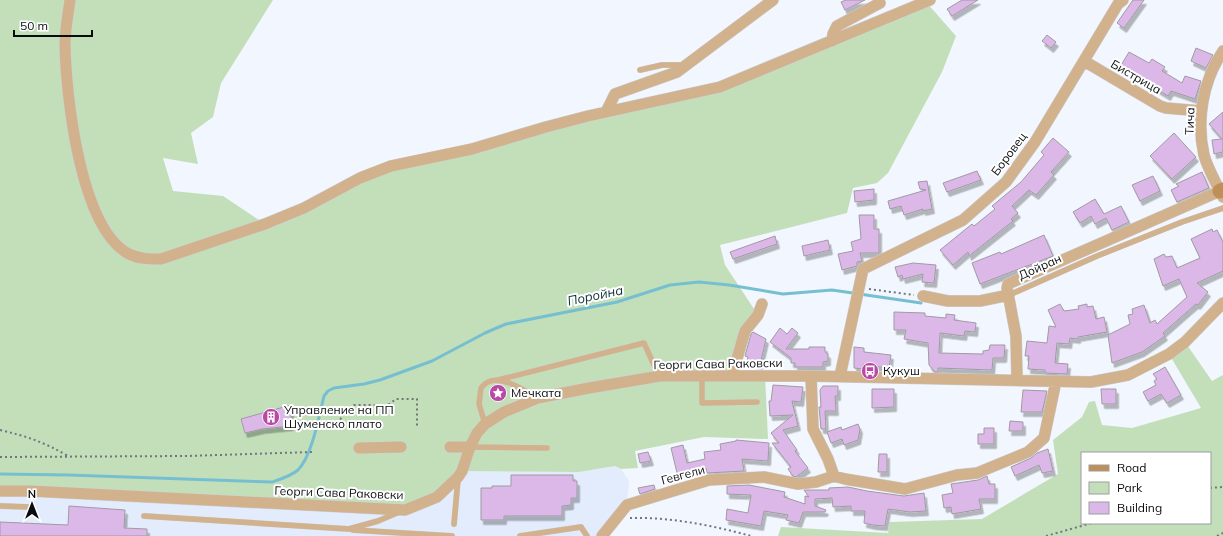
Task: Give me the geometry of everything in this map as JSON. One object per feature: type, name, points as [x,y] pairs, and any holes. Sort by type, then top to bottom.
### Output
[{"type":"street","points":[[70,0],[65,44],[68,89],[79,163],[90,198],[114,243],[129,254],[144,259],[161,259],[264,224],[304,208],[360,178],[391,166],[472,149],[546,127],[720,87],[928,1]]},
{"type":"street","points":[[606,112],[615,94],[677,72],[773,0]]},
{"type":"street","name":"Боровец","points":[[858,293],[863,269],[963,220],[1006,182],[1035,142],[1118,4],[1123,0]]},
{"type":"street","points":[[832,41],[833,34],[837,26],[880,3]]},
{"type":"street","name":"Тича","points":[[1222,193],[1204,156],[1201,133],[1201,111],[1206,88],[1216,61],[1223,51]]},
{"type":"street","name":"Бистрица","points":[[1084,61],[1160,106],[1166,108],[1201,111]]},
{"type":"street","name":"Дойран","points":[[923,296],[948,301],[980,301],[1009,295],[1007,288],[1010,282],[1222,193]]},
{"type":"street","points":[[840,376],[858,293]]},
{"type":"street","points":[[1009,295],[1016,336],[1017,379]]},
{"type":"street","name":"Георги Сава Раковски","points":[[0,491],[31,491],[405,510],[437,497],[458,477],[462,471],[470,447],[477,433],[485,424],[504,412],[538,398],[660,376],[840,376],[1017,379],[1091,382],[1128,375],[1169,354],[1185,342],[1223,303]]},
{"type":"street","points":[[732,376],[745,331],[758,315],[762,304]]},
{"type":"street","points":[[812,376],[813,428],[828,459],[834,476],[905,489],[957,475],[977,473],[1028,452],[1044,438],[1056,381]]},
{"type":"street","points":[[359,448],[401,447]]},
{"type":"street","points":[[450,447],[470,447]]},
{"type":"street","name":"Гевгели","points":[[602,536],[627,506],[708,480],[764,477],[798,484],[816,482],[834,476]]},
{"type":"lane","points":[[640,70],[662,65],[686,65]]},
{"type":"lane","name":"Дойран","points":[[1009,295],[1060,272],[1182,222],[1223,208]]},
{"type":"lane","points":[[485,424],[479,404],[481,388],[488,381],[498,380],[644,343],[660,376]]},
{"type":"lane","points":[[702,376],[702,403],[757,402]]},
{"type":"lane","points":[[498,380],[507,382],[538,398]]},
{"type":"lane","points":[[470,447],[547,448]]},
{"type":"lane","points":[[454,524],[458,477]]},
{"type":"lane","points":[[0,506],[29,507]]},
{"type":"lane","points":[[349,529],[378,521],[405,510]]},
{"type":"lane","points":[[144,516],[452,536]]},
{"type":"lane","points":[[520,536],[581,527],[587,536]]},
{"type":"path","points":[[858,293],[923,296]]},
{"type":"path","points":[[338,424],[343,414],[354,405],[388,405],[396,399],[413,398],[417,399],[417,426]]},
{"type":"path","points":[[0,430],[27,437],[50,446],[69,456]]},
{"type":"path","points":[[0,457],[187,456],[312,452]]},
{"type":"path","points":[[1211,488],[1223,487]]},
{"type":"path","points":[[616,518],[646,518],[684,521],[750,536]]},
{"type":"path","points":[[1046,536],[1088,524]]},
{"type":"path","points":[[1217,536],[1223,533]]},
{"type":"shaded area","points":[[615,466],[621,469],[629,481],[627,505],[602,536],[0,536],[0,491],[462,471],[579,472]]},
{"type":"green space","points":[[0,0],[273,0],[221,83],[213,117],[191,133],[198,164],[163,158],[173,191],[223,196],[265,224],[360,178],[720,87],[926,2],[956,36],[942,72],[888,173],[877,183],[853,188],[847,213],[720,245],[725,265],[758,315],[732,375],[765,375],[768,439],[704,437],[635,451],[638,468],[621,469],[615,466],[579,472],[462,471],[437,497],[405,510],[0,491]]},
{"type":"green space","points":[[1185,342],[1212,381],[1223,375],[1223,536],[778,536],[781,527],[888,533],[890,522],[982,519],[1058,474],[1053,440],[1082,417],[1089,402],[1095,401],[1102,425],[1132,428],[1201,408],[1169,354]]},
{"type":"building","points":[[846,0],[865,0],[845,10],[841,2]]},
{"type":"building","points":[[962,0],[978,0],[952,16],[947,9]]},
{"type":"building","points":[[1133,0],[1144,0],[1124,28],[1117,23]]},
{"type":"building","points":[[1047,35],[1056,42],[1051,48],[1042,41]]},
{"type":"building","points":[[1196,48],[1213,55],[1206,68],[1191,61]]},
{"type":"building","points":[[1129,52],[1149,63],[1152,59],[1165,67],[1162,71],[1182,83],[1185,76],[1201,81],[1195,99],[1171,91],[1168,96],[1120,67]]},
{"type":"building","points":[[1223,112],[1223,152],[1214,154],[1212,140],[1222,139],[1209,124]]},
{"type":"building","points":[[1174,133],[1196,157],[1172,179],[1150,156]]},
{"type":"building","points":[[1053,138],[1069,152],[1051,172],[1054,175],[1036,195],[1029,190],[1012,206],[1018,213],[1011,219],[1013,221],[969,256],[968,252],[953,265],[940,250],[972,224],[974,226],[995,209],[992,206],[1021,182],[1044,155],[1041,152]]},
{"type":"building","points":[[977,171],[981,180],[947,192],[943,183]]},
{"type":"building","points":[[1202,172],[1209,188],[1177,202],[1171,190],[1179,186],[1176,184]]},
{"type":"building","points":[[1153,176],[1160,191],[1140,201],[1132,185]]},
{"type":"building","points":[[927,181],[932,209],[923,211],[923,209],[904,215],[901,206],[890,209],[888,201],[926,190],[920,189],[918,182]]},
{"type":"building","points":[[874,189],[874,200],[855,202],[854,191]]},
{"type":"building","points":[[1095,199],[1104,214],[1121,206],[1129,222],[1112,230],[1106,218],[1095,224],[1091,216],[1080,223],[1073,212]]},
{"type":"building","points":[[859,215],[874,215],[874,229],[879,229],[879,253],[860,253],[862,261],[857,262],[857,266],[842,270],[838,254],[853,251],[851,242],[861,239]]},
{"type":"building","points":[[1212,229],[1213,232],[1217,230],[1223,242],[1223,271],[1197,283],[1208,292],[1198,305],[1196,304],[1163,333],[1165,336],[1142,352],[1112,363],[1108,335],[1130,324],[1128,315],[1133,314],[1132,309],[1144,305],[1150,323],[1155,320],[1157,324],[1187,297],[1179,279],[1163,286],[1154,259],[1164,254],[1166,257],[1172,256],[1177,268],[1200,258],[1191,239]]},
{"type":"building","points":[[1044,235],[1053,256],[980,284],[972,263],[1000,252],[1001,254]]},
{"type":"building","points":[[775,236],[777,244],[733,259],[730,252]]},
{"type":"building","points":[[828,240],[830,250],[804,256],[802,246]]},
{"type":"building","points":[[913,263],[936,265],[934,283],[922,282],[923,274],[903,279],[902,275],[898,277],[895,267]]},
{"type":"building","points":[[1060,304],[1064,311],[1079,309],[1078,306],[1087,304],[1087,307],[1093,306],[1096,319],[1104,317],[1107,332],[1078,337],[1078,339],[1070,338],[1069,344],[1057,343],[1055,363],[1068,364],[1067,374],[1045,373],[1045,370],[1028,369],[1029,356],[1025,356],[1027,341],[1047,343],[1049,326],[1056,327],[1048,310]]},
{"type":"building","points":[[894,312],[925,313],[925,316],[946,318],[946,314],[955,315],[954,320],[976,323],[975,332],[965,331],[964,336],[940,333],[939,353],[983,354],[983,351],[989,350],[990,345],[1005,345],[1004,358],[993,358],[992,370],[938,368],[938,372],[935,372],[929,365],[928,343],[904,339],[906,330],[894,330]]},
{"type":"building","points":[[780,328],[787,334],[792,328],[798,333],[786,349],[825,347],[825,352],[828,354],[828,361],[823,362],[823,367],[795,367],[795,363],[791,363],[791,358],[770,342]]},
{"type":"building","points":[[753,332],[766,339],[760,365],[747,362],[748,357],[745,356],[751,334]]},
{"type":"building","points":[[854,347],[864,348],[864,352],[891,355],[889,368],[863,365],[863,369],[854,368]]},
{"type":"building","points":[[1165,367],[1181,395],[1167,403],[1161,394],[1148,401],[1143,392],[1156,385],[1154,381],[1157,379],[1153,374]]},
{"type":"building","points":[[773,385],[803,387],[801,402],[792,401],[798,426],[783,430],[797,450],[795,451],[808,468],[796,477],[793,476],[788,469],[791,467],[772,443],[779,443],[771,433],[793,415],[770,416],[769,401],[771,401]]},
{"type":"building","points":[[823,386],[838,386],[838,396],[835,396],[836,411],[825,411],[826,429],[821,429],[819,407],[821,407],[820,390]]},
{"type":"building","points":[[872,389],[894,389],[894,407],[872,408]]},
{"type":"building","points":[[1101,389],[1116,389],[1116,404],[1102,404]]},
{"type":"building","points":[[1023,390],[1047,391],[1042,412],[1021,412]]},
{"type":"building","name":"Управление на ПП Шуменско плато","points":[[291,405],[291,426],[262,429],[245,433],[241,419]]},
{"type":"building","points":[[1010,421],[1023,422],[1023,431],[1009,431]]},
{"type":"building","points":[[858,424],[860,429],[858,440],[844,445],[842,439],[831,443],[827,432],[841,427],[842,430]]},
{"type":"building","points":[[984,428],[994,428],[994,444],[978,444],[978,434],[984,434]]},
{"type":"building","points":[[736,440],[769,443],[768,461],[742,459],[744,471],[707,473],[706,468],[677,473],[671,448],[683,445],[687,463],[705,459],[704,452],[721,450],[720,444]]},
{"type":"building","points":[[1048,449],[1053,471],[1042,473],[1039,465],[1015,476],[1011,467],[1031,458],[1037,453]]},
{"type":"building","points":[[648,452],[651,461],[640,463],[638,454]]},
{"type":"building","points":[[879,454],[887,454],[887,472],[878,472]]},
{"type":"building","points":[[511,475],[573,475],[573,481],[577,481],[577,498],[571,498],[571,505],[562,506],[562,516],[504,516],[504,520],[481,520],[481,488],[492,488],[492,486],[511,486]]},
{"type":"building","points":[[987,476],[989,484],[995,484],[995,499],[979,499],[981,509],[952,514],[951,507],[944,508],[942,495],[953,493],[951,484],[978,480]]},
{"type":"building","points":[[654,485],[655,489],[640,494],[638,488]]},
{"type":"building","points":[[749,485],[785,492],[784,497],[805,504],[805,496],[809,497],[804,490],[829,490],[829,488],[848,487],[904,496],[924,493],[926,511],[910,512],[888,509],[885,526],[873,525],[864,523],[865,511],[851,511],[851,506],[833,507],[832,498],[815,499],[815,506],[826,510],[825,512],[803,512],[799,523],[786,520],[788,515],[764,511],[761,526],[726,520],[727,509],[748,513],[751,495],[727,494],[727,486]]},
{"type":"building","points":[[69,506],[125,510],[124,528],[147,529],[147,536],[0,536],[0,522],[68,525]]},
{"type":"waterway","name":"Поройна","points":[[0,474],[272,482],[292,474],[303,464],[311,446],[324,396],[328,391],[334,388],[380,380],[432,361],[485,333],[506,324],[617,302],[670,285],[699,282],[729,285],[783,294],[832,290],[921,303]]},
{"type":"place","name":"Кукуш","points":[[870,371]]},
{"type":"place","name":"Мечката","points":[[498,393]]},
{"type":"place","name":"Управление на ПП Шуменско плато","points":[[271,417]]}]
